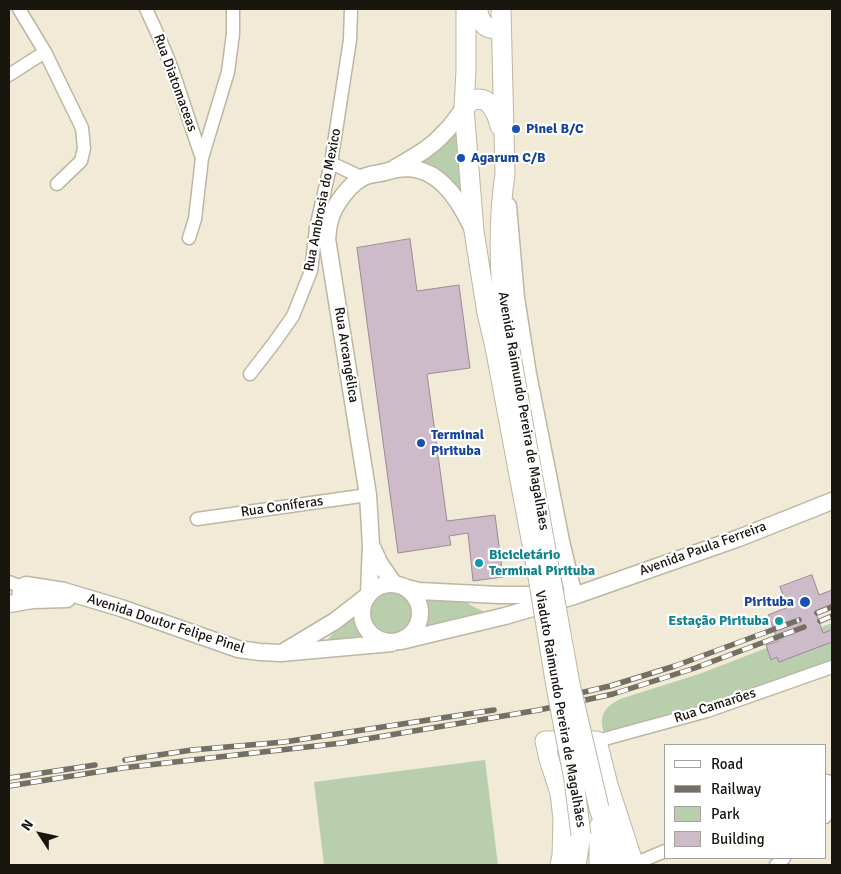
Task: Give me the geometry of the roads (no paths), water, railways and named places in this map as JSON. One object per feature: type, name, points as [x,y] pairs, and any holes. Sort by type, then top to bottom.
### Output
[{"type":"main road","name":"Avenida Raimundo Pereira de Magalhães","points":[[466,9],[464,108],[474,231],[487,314],[503,348]]},
{"type":"main road","points":[[478,9],[478,16],[484,25],[490,29],[496,29],[501,18]]},
{"type":"main road","name":"Avenida Raimundo Pereira de Magalhães","points":[[501,18],[504,174],[501,197],[500,252],[503,348],[570,684],[598,808],[595,831],[614,857]]},
{"type":"main road","points":[[393,170],[435,142],[445,133],[472,100],[482,99],[492,105],[497,115],[504,150]]},
{"type":"main road","points":[[363,178],[403,168],[425,172],[434,177],[448,190],[474,231]]},
{"type":"main road","points":[[281,653],[335,621],[376,587],[385,584],[419,591],[574,596],[561,541],[528,374],[516,298],[504,174]]},
{"type":"main road","name":"Rua Arcangélica","points":[[363,178],[346,192],[338,204],[330,219],[328,239],[368,495],[371,545],[367,595]]},
{"type":"main road","name":"Viaduto Raimundo Pereira de Magalhães","points":[[503,348],[557,692],[574,780],[595,831],[584,865]]},
{"type":"main road","name":"Avenida Paula Ferreira","points":[[574,596],[738,538],[832,501]]},
{"type":"main road","name":"Rua Arcangélica","points":[[371,545],[380,564],[400,586]]},
{"type":"main road","points":[[367,595],[362,608],[362,620],[367,631],[381,641],[396,642],[408,637],[414,631],[420,616],[420,608],[413,593],[400,586]]},
{"type":"main road","name":"Avenida Doutor Felipe Pinel","points":[[9,604],[22,591],[68,599],[81,596],[238,649],[281,653],[396,642],[505,616],[574,596]]},
{"type":"main road","points":[[560,865],[563,819],[560,793],[545,741],[597,741],[608,785],[634,865]]},
{"type":"main road","points":[[576,865],[595,831]]},
{"type":"main road","points":[[595,831],[599,865]]},
{"type":"main road","points":[[614,857],[634,865]]},
{"type":"street","points":[[19,9],[45,52],[82,128],[84,148],[81,160],[57,184]]},
{"type":"street","name":"Rua Diatomaceas","points":[[146,9],[176,79],[202,158]]},
{"type":"street","points":[[189,238],[195,219],[202,158],[228,72],[233,34],[233,9]]},
{"type":"street","name":"Rua Ambrosia do Mexico","points":[[250,374],[293,316],[311,271],[316,228],[331,163],[350,40],[351,9]]},
{"type":"street","points":[[9,76],[45,52]]},
{"type":"street","points":[[331,163],[363,178]]},
{"type":"street","points":[[311,271],[330,253]]},
{"type":"street","name":"Rua Coníferas","points":[[197,519],[368,495]]},
{"type":"street","name":"Rua Camarões","points":[[597,741],[707,710],[832,667]]},
{"type":"street","points":[[828,780],[832,800],[829,811]]},
{"type":"street","points":[[634,865],[664,851]]},
{"type":"railway","points":[[817,613],[832,607]]},
{"type":"railway","points":[[820,621],[832,616]]},
{"type":"railway","points":[[567,696],[610,686],[675,666],[799,620]]},
{"type":"railway","points":[[9,786],[122,768],[342,743],[539,710],[613,694],[695,668],[804,627]]},
{"type":"railway","points":[[125,760],[192,750],[284,742],[494,710]]},
{"type":"railway","points":[[9,778],[95,765]]},
{"type":"place","name":"Pinel B/C","points":[[516,129]]},
{"type":"place","name":"Agarum C/B","points":[[461,158]]},
{"type":"place","name":"Terminal Pirituba","points":[[421,443]]},
{"type":"place","name":"Bicicletário Terminal Pirituba","points":[[479,563]]},
{"type":"place","name":"Pirituba","points":[[805,602]]},
{"type":"place","name":"Estação Pirituba","points":[[779,621]]}]
